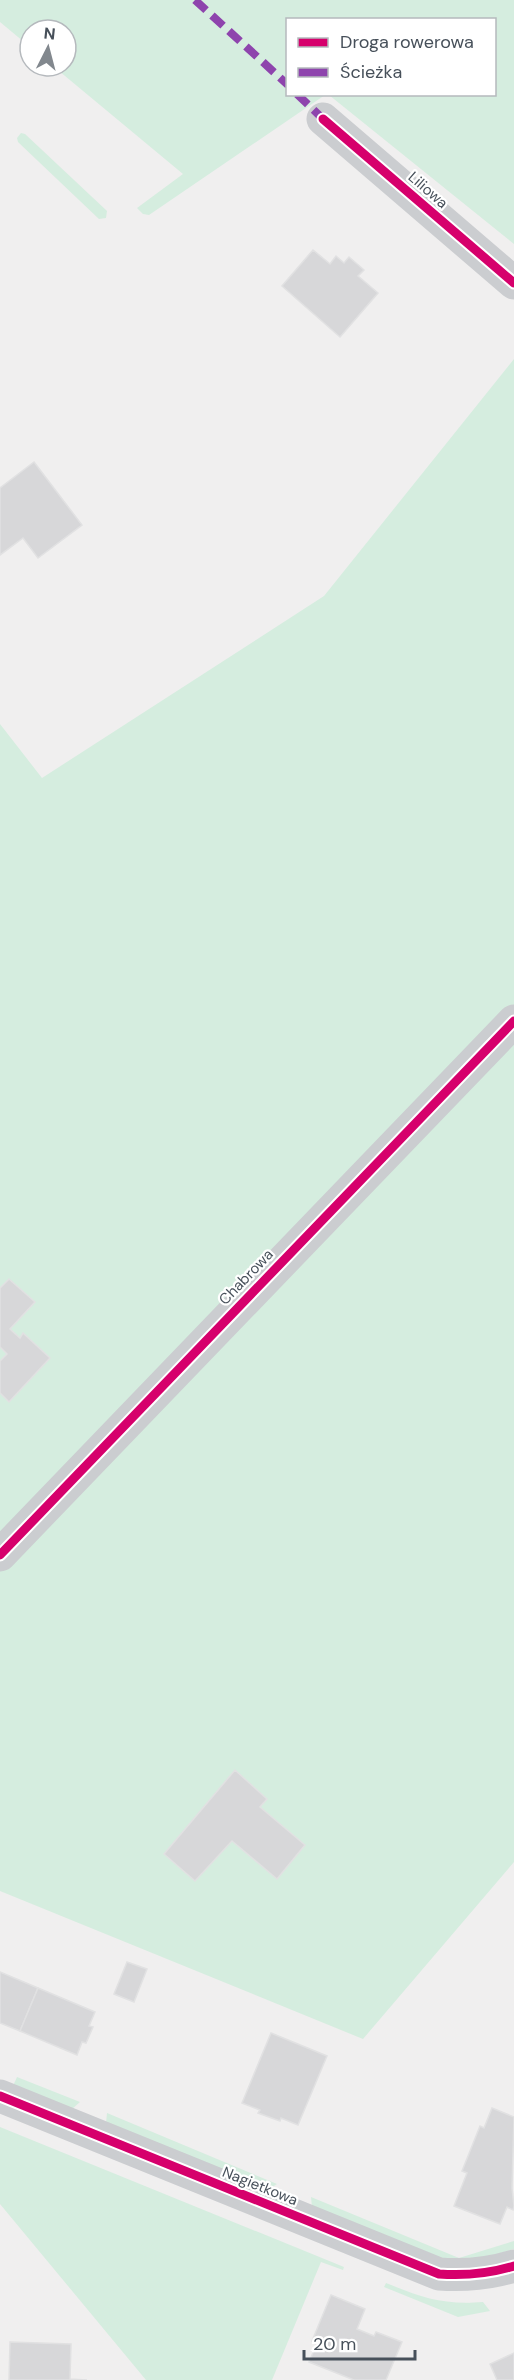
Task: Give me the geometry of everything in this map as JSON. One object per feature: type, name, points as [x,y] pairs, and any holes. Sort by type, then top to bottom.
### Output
[{"type":"street","name":"Liliowa","points":[[323,119],[514,283]]},
{"type":"street","name":"Chabrowa","points":[[0,1555],[514,1021]]},
{"type":"street","name":"Nagietkowa","points":[[0,2096],[428,2271],[462,2276],[488,2274],[514,2266]]},
{"type":"green space","points":[[0,0],[514,0],[514,244],[330,96],[496,96],[496,18],[286,18],[286,96],[324,96],[149,215],[143,214],[137,208],[183,174],[67,78],[78,78],[78,18],[18,18],[18,37],[0,22]]},
{"type":"green space","points":[[21,133],[25,134],[107,211],[106,218],[99,219],[18,142],[17,138]]},
{"type":"green space","points":[[514,359],[514,1862],[363,2039],[0,1891],[0,724],[42,778],[324,596]]},
{"type":"green space","points":[[17,2077],[80,2102],[72,2109],[13,2086]]},
{"type":"green space","points":[[107,2113],[277,2184],[269,2189],[106,2123]]},
{"type":"green space","points":[[0,2127],[344,2267],[343,2270],[321,2262],[272,2380],[146,2380],[0,2204]]},
{"type":"green space","points":[[311,2197],[459,2258],[514,2241],[514,2249],[484,2258],[442,2259],[312,2207]]},
{"type":"green space","points":[[386,2283],[433,2299],[483,2302],[490,2311],[458,2317],[384,2287]]},
{"type":"building","points":[[313,250],[330,264],[336,256],[344,263],[349,257],[364,270],[358,276],[378,293],[340,337],[282,286]]},
{"type":"building","points":[[34,462],[82,525],[38,558],[23,538],[0,555],[0,488]]},
{"type":"building","points":[[9,1279],[35,1302],[10,1329],[20,1338],[23,1333],[50,1358],[9,1402],[0,1393],[0,1361],[7,1354],[0,1347],[0,1288]]},
{"type":"building","points":[[235,1770],[267,1799],[260,1807],[305,1845],[277,1879],[232,1841],[195,1881],[164,1854]]},
{"type":"building","points":[[127,1962],[147,1969],[134,2002],[114,1994]]},
{"type":"building","points":[[0,1972],[38,1988],[20,2031],[0,2023]]},
{"type":"building","points":[[38,1988],[95,2012],[89,2026],[93,2027],[86,2043],[82,2042],[77,2055],[20,2031]]},
{"type":"building","points":[[271,2033],[327,2056],[298,2125],[281,2118],[280,2121],[258,2113],[260,2110],[242,2103]]},
{"type":"building","points":[[492,2108],[514,2117],[512,2188],[514,2206],[513,2210],[507,2207],[500,2224],[454,2206],[467,2173],[462,2171],[480,2126],[484,2128]]},
{"type":"building","points":[[331,2295],[365,2309],[357,2329],[374,2336],[376,2332],[402,2342],[386,2380],[354,2380],[309,2362],[317,2343],[312,2341]]},
{"type":"building","points":[[10,2342],[71,2344],[70,2379],[87,2380],[9,2380]]},
{"type":"building","points":[[514,2353],[514,2380],[497,2380],[490,2364]]},
{"type":"marked path","points":[[195,0],[286,83]]},
{"type":"marked path","points":[[299,96],[323,119]]},
{"type":"cycle path","points":[[323,119],[514,283]]},
{"type":"cycle path","points":[[0,1555],[514,1021]]},
{"type":"cycle path","points":[[0,2096],[439,2274],[477,2274],[514,2266]]}]
